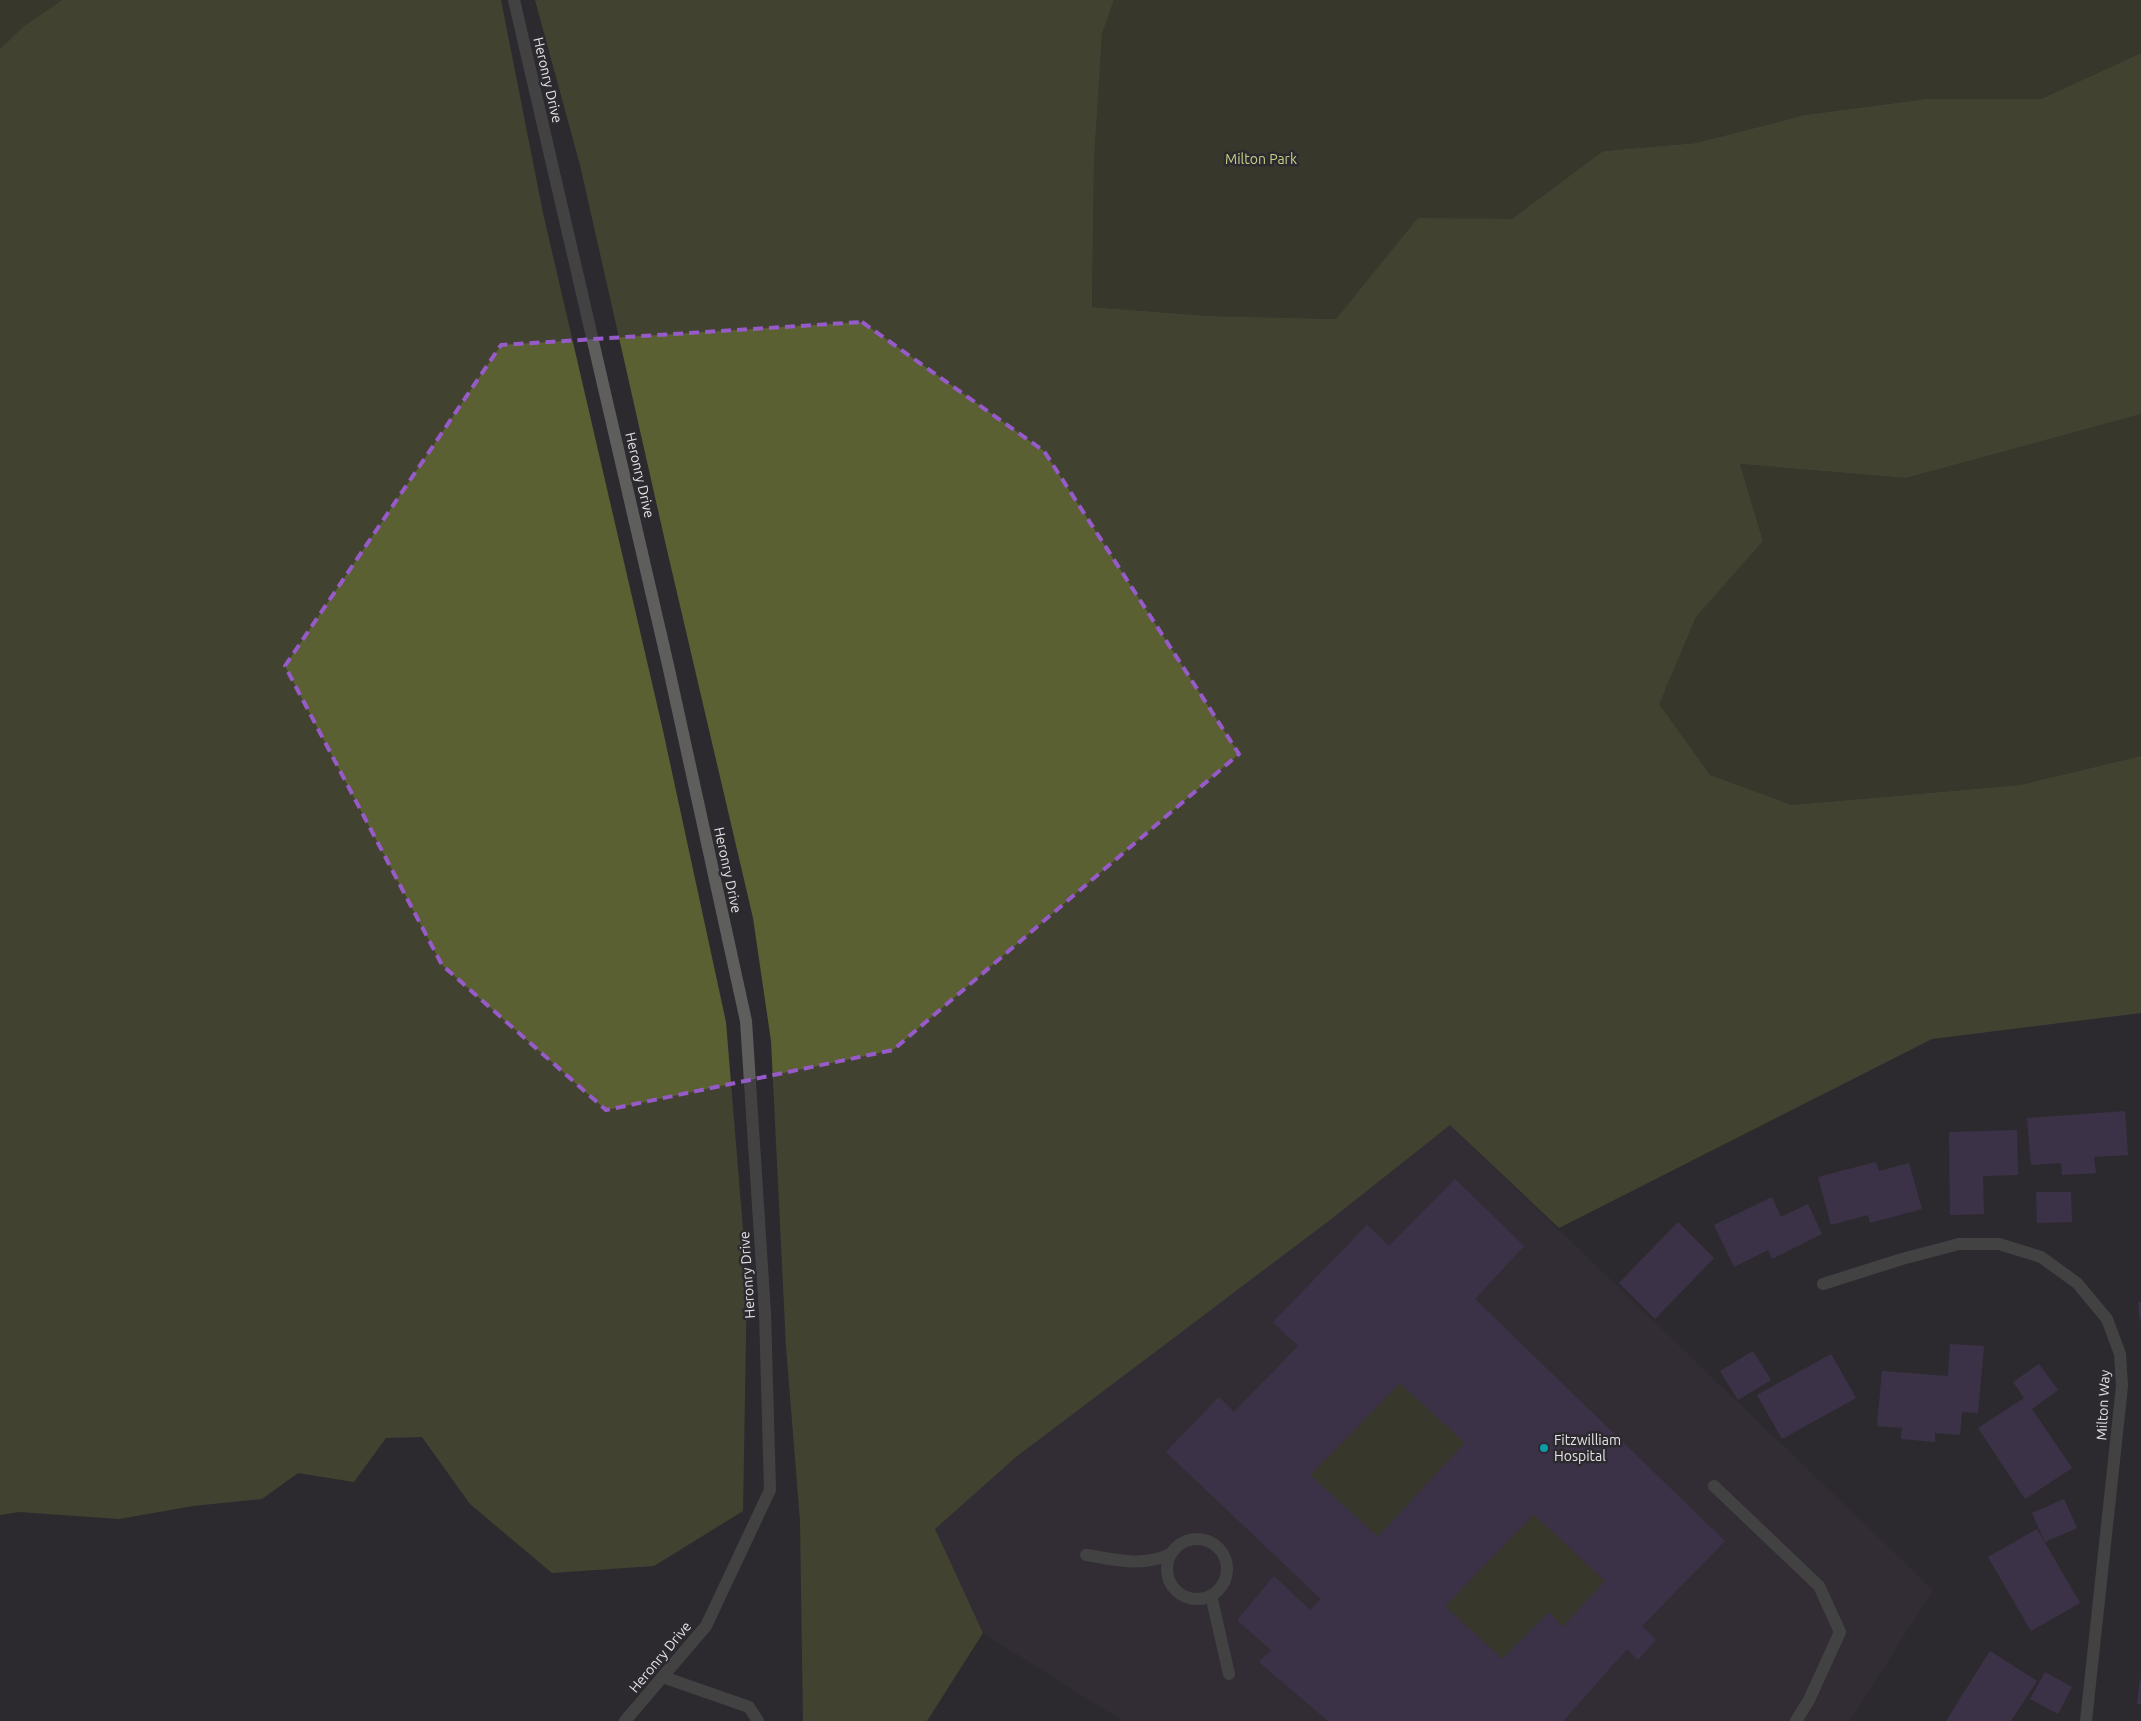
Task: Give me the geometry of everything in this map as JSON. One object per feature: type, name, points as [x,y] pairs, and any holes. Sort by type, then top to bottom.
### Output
[{"type":"street","name":"Heronry Drive","points":[[514,0],[668,664],[746,1021],[765,1313],[770,1490],[706,1626],[625,1721]]},
{"type":"street","name":"Milton Way","points":[[1823,1284],[1902,1259],[1960,1244],[1999,1244],[2041,1257],[2077,1284],[2107,1319],[2120,1354],[2122,1386],[2086,1721]]},
{"type":"street","points":[[1714,1486],[1818,1586],[1840,1632],[1809,1700],[1796,1721]]},
{"type":"street","points":[[1206,1540],[1222,1552],[1227,1572],[1224,1581],[1212,1595],[1202,1598],[1183,1596],[1176,1590],[1167,1573],[1167,1564],[1171,1554],[1177,1546],[1186,1541],[1206,1540]]},
{"type":"street","points":[[1086,1555],[1155,1561],[1171,1554]]},
{"type":"street","points":[[1212,1595],[1229,1674]]},
{"type":"street","points":[[662,1677],[749,1707],[758,1721]]},
{"type":"highlighted area","points":[[862,322],[1044,451],[1239,754],[893,1050],[606,1110],[442,965],[285,666],[501,345]]},
{"type":"shaded area","points":[[1450,1125],[1933,1590],[1850,1721],[1123,1721],[983,1633],[934,1529],[1016,1457],[1334,1217]]},
{"type":"green space","points":[[0,0],[62,0],[24,26],[0,49]]},
{"type":"green space","points":[[62,0],[501,0],[543,213],[662,726],[726,1022],[747,1278],[743,1511],[654,1566],[552,1573],[470,1504],[422,1437],[386,1438],[354,1482],[298,1473],[262,1499],[193,1506],[119,1519],[19,1512],[0,1515],[0,49],[24,26]]},
{"type":"green space","points":[[535,0],[1114,0],[1102,34],[1094,161],[1092,307],[1209,316],[1336,319],[1418,218],[1512,219],[1603,151],[1696,143],[1805,115],[1926,99],[2041,99],[2141,53],[2141,414],[1906,478],[1740,464],[1763,541],[1696,617],[1659,704],[1710,775],[1792,805],[2020,785],[2141,756],[2141,1013],[1932,1039],[1559,1228],[1450,1125],[1334,1217],[1016,1457],[935,1529],[983,1633],[927,1721],[803,1721],[800,1521],[786,1346],[771,1041],[753,918],[580,165]]},
{"type":"green space","name":"Milton Park","points":[[1114,0],[2141,0],[2141,53],[2041,99],[1926,99],[1805,115],[1696,143],[1603,151],[1512,219],[1418,219],[1336,319],[1209,316],[1092,307],[1094,161],[1102,34]]},
{"type":"green space","points":[[2141,414],[2141,756],[2020,785],[1792,805],[1710,775],[1658,704],[1696,617],[1763,541],[1740,464],[1906,478]]},
{"type":"green space","points":[[1400,1383],[1465,1443],[1378,1537],[1310,1475]]},
{"type":"green space","points":[[1534,1514],[1605,1581],[1563,1627],[1549,1612],[1502,1659],[1445,1606]]},
{"type":"building","points":[[2125,1111],[2128,1155],[2094,1157],[2096,1173],[2062,1175],[2061,1163],[2031,1165],[2027,1118]]},
{"type":"building","points":[[2017,1130],[2018,1175],[1983,1176],[1984,1214],[1950,1215],[1949,1132]]},
{"type":"building","points":[[1876,1162],[1879,1171],[1909,1163],[1922,1209],[1870,1223],[1868,1215],[1831,1225],[1818,1177]]},
{"type":"building","name":"Fitzwilliam Hospital","points":[[1455,1179],[1524,1246],[1475,1299],[1725,1541],[1642,1626],[1656,1640],[1638,1660],[1627,1649],[1563,1721],[1328,1721],[1259,1662],[1271,1650],[1237,1620],[1274,1576],[1310,1610],[1321,1599],[1166,1452],[1219,1397],[1234,1412],[1298,1346],[1273,1322],[1367,1225],[1389,1246]],"holes":[[[1400,1383],[1465,1443],[1378,1537],[1310,1475]],[[1534,1514],[1605,1581],[1563,1627],[1549,1612],[1502,1659],[1445,1606]]]},
{"type":"building","points":[[2036,1192],[2071,1192],[2072,1222],[2037,1223]]},
{"type":"building","points":[[1772,1197],[1781,1217],[1808,1204],[1822,1234],[1772,1259],[1768,1250],[1734,1267],[1714,1225]]},
{"type":"building","points":[[1678,1222],[1714,1258],[1655,1319],[1619,1283]]},
{"type":"building","points":[[2138,1302],[2141,1302],[2141,1321],[2140,1321]]},
{"type":"building","points":[[1950,1344],[1984,1346],[1978,1413],[1962,1412],[1960,1435],[1935,1433],[1935,1442],[1901,1439],[1902,1428],[1877,1426],[1882,1371],[1948,1376]]},
{"type":"building","points":[[1753,1351],[1771,1380],[1738,1400],[1720,1371]]},
{"type":"building","points":[[1831,1354],[1856,1398],[1782,1439],[1757,1395]]},
{"type":"building","points":[[2039,1364],[2058,1390],[2032,1409],[2072,1468],[2025,1499],[1978,1428],[2024,1398],[2013,1382]]},
{"type":"building","points":[[2064,1499],[2077,1528],[2045,1542],[2032,1513]]},
{"type":"building","points":[[2037,1529],[2080,1603],[2031,1631],[1988,1557]]},
{"type":"building","points":[[1990,1651],[2037,1681],[2011,1721],[1946,1721]]},
{"type":"building","points":[[2045,1672],[2072,1687],[2058,1714],[2030,1699]]},
{"type":"building","points":[[2140,1679],[2141,1704],[2137,1704]]},
{"type":"place","name":"Fitzwilliam Hospital","points":[[1544,1448]]}]
